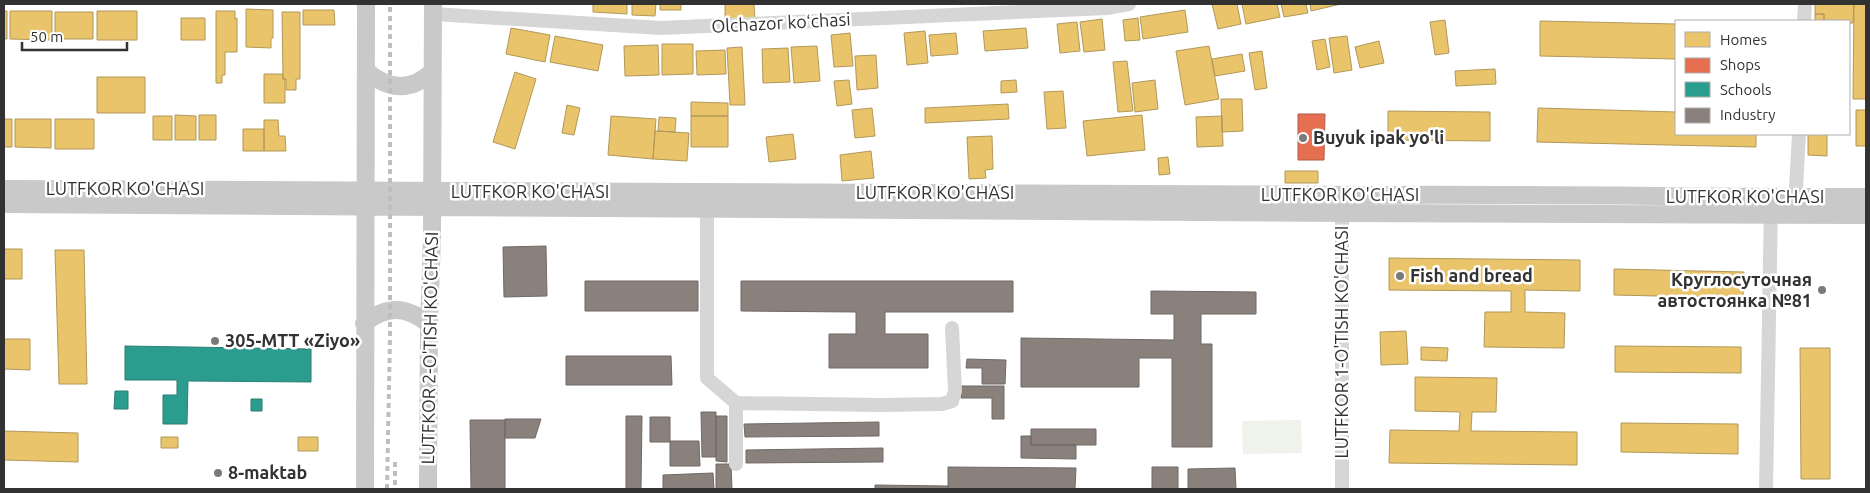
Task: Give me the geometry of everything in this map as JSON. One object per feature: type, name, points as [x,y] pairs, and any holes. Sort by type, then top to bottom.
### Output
[{"type":"main road","points":[[365,489],[366,4]]},
{"type":"main road","name":"LUTFKOR 2-O'TISH KO'CHASI","points":[[428,489],[433,9]]},
{"type":"main road","points":[[366,71],[381,82],[399,86],[417,82],[426,78],[433,71]]},
{"type":"main road","name":"LUTFKOR KO'CHASI","points":[[4,189],[366,199]]},
{"type":"main road","name":"LUTFKOR KO'CHASI","points":[[4,204],[366,199],[707,200],[1529,194],[1771,206]]},
{"type":"main road","name":"LUTFKOR KO'CHASI","points":[[707,200],[1342,213],[1795,206],[1866,197]]},
{"type":"main road","name":"LUTFKOR KO'CHASI","points":[[1795,206],[1866,215]]},
{"type":"main road","points":[[364,323],[379,314],[398,309],[414,314],[429,324]]},
{"type":"street","name":"Olchazor koʻchasi","points":[[433,9],[494,10],[661,28],[1107,8],[1129,4]]},
{"type":"street","points":[[1804,20],[1805,4]]},
{"type":"street","points":[[1795,206],[1798,135]]},
{"type":"street","name":"LUTFKOR 1-O'TISH KO'CHASI","points":[[1342,195],[1342,489]]},
{"type":"street","points":[[707,200],[707,378],[736,403],[942,404],[952,400],[955,391],[952,328]]},
{"type":"street","points":[[1766,489],[1771,206]]},
{"type":"street","points":[[736,403],[736,464]]},
{"type":"shaded area","points":[[1301,420],[1302,453],[1243,454],[1242,421]]},
{"type":"building: Homes","points":[[593,4],[627,4],[627,14],[593,12]]},
{"type":"building: Homes","points":[[632,4],[656,4],[655,16],[632,15]]},
{"type":"building: Homes","points":[[660,4],[681,4],[681,10],[660,10]]},
{"type":"building: Homes","points":[[725,4],[754,4],[755,20],[725,21]]},
{"type":"building: Homes","points":[[1212,4],[1237,4],[1241,24],[1218,29]]},
{"type":"building: Homes","points":[[1242,4],[1277,4],[1280,17],[1246,24]]},
{"type":"building: Homes","points":[[1281,4],[1306,4],[1308,13],[1284,17]]},
{"type":"building: Homes","points":[[1310,4],[1341,4],[1311,11]]},
{"type":"building: Homes","points":[[1815,4],[1854,4],[1853,23],[1850,23],[1850,20],[1824,20],[1824,14],[1815,14]]},
{"type":"building: Homes","points":[[1854,4],[1866,4],[1866,99],[1853,99]]},
{"type":"building: Homes","points":[[246,9],[273,10],[271,48],[246,47]]},
{"type":"building: Homes","points":[[303,10],[334,10],[335,25],[303,25]]},
{"type":"building: Homes","points":[[1185,10],[1188,32],[1143,39],[1140,17]]},
{"type":"building: Homes","points":[[4,11],[7,11],[7,39],[4,39]]},
{"type":"building: Homes","points":[[10,11],[52,11],[52,40],[10,39]]},
{"type":"building: Homes","points":[[97,11],[137,11],[137,40],[97,40]]},
{"type":"building: Homes","points":[[216,11],[235,11],[235,19],[237,18],[237,52],[225,52],[225,75],[222,75],[222,83],[216,83]]},
{"type":"building: Homes","points":[[55,12],[93,12],[93,39],[55,39]]},
{"type":"building: Homes","points":[[282,12],[300,12],[300,79],[296,79],[296,90],[286,90],[286,79],[283,79]]},
{"type":"building: Homes","points":[[1815,14],[1824,14],[1824,20],[1815,20]]},
{"type":"building: Homes","points":[[181,18],[205,18],[205,40],[181,40]]},
{"type":"building: Homes","points":[[1138,18],[1140,40],[1125,41],[1123,20]]},
{"type":"building: Homes","points":[[1102,19],[1105,50],[1084,52],[1080,22]]},
{"type":"building: Homes","points":[[1445,20],[1449,53],[1435,55],[1430,22]]},
{"type":"building: Homes","points":[[1540,21],[1675,24],[1675,59],[1540,56]]},
{"type":"building: Homes","points":[[1077,22],[1080,51],[1060,53],[1057,24]]},
{"type":"building: Homes","points":[[511,28],[550,35],[545,62],[506,54]]},
{"type":"building: Homes","points":[[1026,28],[1028,48],[985,51],[983,31]]},
{"type":"building: Homes","points":[[925,31],[928,63],[907,65],[904,33]]},
{"type":"building: Homes","points":[[850,33],[853,66],[834,67],[831,35]]},
{"type":"building: Homes","points":[[956,33],[958,54],[931,56],[929,35]]},
{"type":"building: Homes","points":[[555,36],[603,45],[598,71],[550,62]]},
{"type":"building: Homes","points":[[1347,36],[1352,70],[1334,73],[1329,38]]},
{"type":"building: Homes","points":[[1325,39],[1330,67],[1317,70],[1312,41]]},
{"type":"building: Homes","points":[[1379,41],[1384,63],[1360,68],[1355,47]]},
{"type":"building: Homes","points":[[662,44],[693,44],[693,74],[662,75]]},
{"type":"building: Homes","points":[[658,45],[659,75],[625,76],[624,46]]},
{"type":"building: Homes","points":[[817,46],[820,81],[794,83],[791,47]]},
{"type":"building: Homes","points":[[1209,46],[1219,99],[1185,105],[1176,51]]},
{"type":"building: Homes","points":[[742,47],[745,105],[730,105],[727,48]]},
{"type":"building: Homes","points":[[788,48],[790,82],[763,83],[762,49]]},
{"type":"building: Homes","points":[[725,50],[726,74],[697,75],[696,51]]},
{"type":"building: Homes","points":[[1262,51],[1267,88],[1255,90],[1249,53]]},
{"type":"building: Homes","points":[[1242,54],[1245,71],[1215,76],[1212,59]]},
{"type":"building: Homes","points":[[876,55],[878,88],[857,90],[855,56]]},
{"type":"building: Homes","points":[[1127,61],[1133,111],[1118,112],[1113,62]]},
{"type":"building: Homes","points":[[1495,69],[1496,84],[1456,86],[1455,71]]},
{"type":"building: Homes","points":[[515,72],[536,79],[515,149],[493,142]]},
{"type":"building: Homes","points":[[264,74],[283,74],[283,79],[285,79],[285,103],[264,103]]},
{"type":"building: Homes","points":[[97,77],[145,77],[145,113],[97,113]]},
{"type":"building: Homes","points":[[849,80],[852,104],[837,106],[834,81]]},
{"type":"building: Homes","points":[[1016,80],[1017,92],[1001,93],[1001,81]]},
{"type":"building: Homes","points":[[1155,80],[1158,109],[1135,112],[1132,83]]},
{"type":"building: Homes","points":[[1063,91],[1066,128],[1047,129],[1044,92]]},
{"type":"building: Homes","points":[[1221,99],[1242,99],[1243,131],[1222,132]]},
{"type":"building: Homes","points":[[691,102],[728,103],[728,116],[691,116]]},
{"type":"building: Homes","points":[[1008,104],[1009,119],[925,123],[925,108]]},
{"type":"building: Homes","points":[[567,105],[580,108],[574,135],[562,133]]},
{"type":"building: Homes","points":[[872,108],[875,136],[855,138],[852,110]]},
{"type":"building: Homes","points":[[1538,108],[1675,112],[1675,135],[1756,135],[1756,147],[1537,142]]},
{"type":"building: Homes","points":[[1856,110],[1866,110],[1866,146],[1856,146]]},
{"type":"building: Homes","points":[[1388,111],[1490,112],[1490,141],[1388,140]]},
{"type":"building: Homes","points":[[175,115],[196,116],[196,140],[175,140]]},
{"type":"building: Homes","points":[[199,115],[216,115],[216,140],[199,140]]},
{"type":"building: Homes","points":[[1142,115],[1145,150],[1087,156],[1083,121]]},
{"type":"building: Homes","points":[[153,116],[172,116],[172,140],[153,140]]},
{"type":"building: Homes","points":[[611,116],[656,119],[653,159],[608,155]]},
{"type":"building: Homes","points":[[691,116],[728,116],[728,147],[691,147]]},
{"type":"building: Homes","points":[[1222,116],[1223,146],[1197,147],[1196,117]]},
{"type":"building: Homes","points":[[659,117],[676,118],[675,132],[658,131]]},
{"type":"building: Homes","points":[[4,119],[12,119],[12,147],[4,147]]},
{"type":"building: Homes","points":[[15,119],[51,119],[51,148],[15,147]]},
{"type":"building: Homes","points":[[55,119],[94,119],[94,149],[55,149]]},
{"type":"building: Homes","points":[[264,120],[278,120],[279,136],[285,136],[286,151],[264,151]]},
{"type":"building: Homes","points":[[243,129],[264,129],[264,151],[243,151]]},
{"type":"building: Homes","points":[[655,131],[689,133],[687,161],[653,159]]},
{"type":"building: Homes","points":[[793,134],[796,159],[769,162],[766,137]]},
{"type":"building: Homes","points":[[1808,135],[1827,135],[1827,156],[1808,155]]},
{"type":"building: Homes","points":[[992,136],[993,169],[985,170],[986,178],[969,179],[967,137]]},
{"type":"building: Homes","points":[[871,151],[874,178],[842,181],[840,155]]},
{"type":"building: Homes","points":[[1168,157],[1170,174],[1159,175],[1158,158]]},
{"type":"building: Homes","points":[[1285,171],[1318,171],[1318,183],[1285,183]]},
{"type":"building: Homes","points":[[4,249],[22,249],[22,279],[4,279]]},
{"type":"building: Homes","points":[[55,250],[84,250],[87,384],[59,384]]},
{"type":"building: Homes","points":[[1389,258],[1580,260],[1580,291],[1525,290],[1525,312],[1565,313],[1564,348],[1484,347],[1485,312],[1511,312],[1511,291],[1389,290]]},
{"type":"building: Homes","points":[[1614,269],[1744,272],[1743,298],[1614,295]]},
{"type":"building: Homes","points":[[1406,331],[1408,364],[1381,365],[1380,332]]},
{"type":"building: Homes","points":[[4,339],[30,339],[30,370],[4,369]]},
{"type":"building: Homes","points":[[1615,346],[1741,347],[1741,373],[1615,372]]},
{"type":"building: Homes","points":[[1421,347],[1448,348],[1447,361],[1421,360]]},
{"type":"building: Homes","points":[[1800,348],[1830,348],[1830,479],[1801,479]]},
{"type":"building: Homes","points":[[1415,377],[1497,378],[1496,412],[1472,412],[1471,431],[1577,432],[1577,465],[1389,463],[1390,430],[1459,431],[1460,412],[1415,411]]},
{"type":"building: Homes","points":[[1621,423],[1738,424],[1738,454],[1621,452]]},
{"type":"building: Homes","points":[[4,431],[78,433],[78,462],[4,460]]},
{"type":"building: Homes","points":[[161,437],[178,437],[178,448],[161,448]]},
{"type":"building: Homes","points":[[298,437],[318,437],[318,451],[298,451]]},
{"type":"building: Shops","points":[[1298,114],[1325,114],[1324,160],[1298,160]]},
{"type":"building: Schools","points":[[125,346],[311,349],[311,382],[188,381],[187,424],[163,424],[163,395],[177,395],[177,380],[125,380]]},
{"type":"building: Schools","points":[[115,391],[128,391],[128,409],[114,409]]},
{"type":"building: Schools","points":[[251,399],[262,399],[262,411],[251,411]]},
{"type":"building: Industry","points":[[546,246],[547,296],[504,297],[503,247]]},
{"type":"building: Industry","points":[[585,281],[698,281],[698,311],[585,311]]},
{"type":"building: Industry","points":[[741,281],[1013,281],[1013,312],[885,312],[885,334],[928,334],[928,368],[829,368],[829,334],[856,334],[856,312],[741,311]]},
{"type":"building: Industry","points":[[1151,291],[1256,292],[1256,314],[1201,314],[1201,344],[1212,344],[1212,447],[1172,447],[1172,358],[1139,358],[1139,387],[1021,387],[1021,338],[1174,340],[1174,314],[1151,314]]},
{"type":"building: Industry","points":[[566,356],[671,356],[672,385],[566,385]]},
{"type":"building: Industry","points":[[967,359],[1006,360],[1005,384],[982,384],[982,368],[966,368]]},
{"type":"building: Industry","points":[[961,386],[1004,386],[1004,419],[992,419],[992,398],[961,398]]},
{"type":"building: Industry","points":[[701,412],[716,412],[716,457],[702,457]]},
{"type":"building: Industry","points":[[626,416],[642,416],[641,489],[626,489]]},
{"type":"building: Industry","points":[[716,416],[727,416],[727,462],[716,461]]},
{"type":"building: Industry","points":[[650,417],[670,417],[670,442],[650,442]]},
{"type":"building: Industry","points":[[505,419],[541,419],[535,438],[505,438]]},
{"type":"building: Industry","points":[[470,420],[505,420],[505,489],[471,489]]},
{"type":"building: Industry","points":[[879,422],[879,436],[745,437],[744,424]]},
{"type":"building: Industry","points":[[1031,429],[1096,429],[1096,445],[1031,445]]},
{"type":"building: Industry","points":[[1021,436],[1031,436],[1031,445],[1076,445],[1076,459],[1021,458]]},
{"type":"building: Industry","points":[[670,441],[699,441],[700,466],[670,466]]},
{"type":"building: Industry","points":[[883,448],[883,462],[746,463],[746,450]]},
{"type":"building: Industry","points":[[716,464],[731,464],[732,489],[716,489]]},
{"type":"building: Industry","points":[[948,467],[1076,468],[1075,489],[948,489]]},
{"type":"building: Industry","points":[[1152,467],[1178,467],[1178,489],[1152,489]]},
{"type":"building: Industry","points":[[1235,468],[1236,489],[1188,489],[1188,469]]},
{"type":"building: Industry","points":[[713,473],[714,489],[663,489],[663,475]]},
{"type":"building: Industry","points":[[875,485],[948,486],[948,489],[875,489]]},
{"type":"railway","points":[[387,489],[390,337],[390,4]]},
{"type":"railway","points":[[395,462],[395,489]]},
{"type":"place","name":"Buyuk ipak yo'li","points":[[1303,138]]},
{"type":"place","name":"Fish and bread","points":[[1400,276]]},
{"type":"place","name":"Круглосуточная автостоянка №81","points":[[1822,290]]},
{"type":"place","name":"305-MTT «Ziyo»","points":[[215,341]]},
{"type":"place","name":"8-maktab","points":[[218,473]]}]
